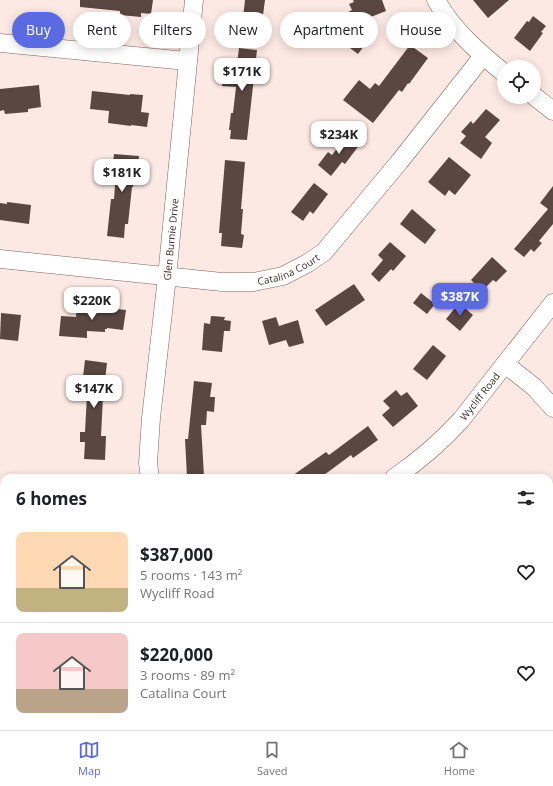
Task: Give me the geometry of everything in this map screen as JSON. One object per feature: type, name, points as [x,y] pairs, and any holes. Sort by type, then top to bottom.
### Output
[{"type":"street","name":"Glen Burnie Drive","points":[[149,474],[148,463],[149,438],[167,277],[194,0]]},
{"type":"street","points":[[436,0],[457,30],[483,56],[497,67]]},
{"type":"street","points":[[0,42],[187,61]]},
{"type":"street","name":"Catalina Court","points":[[0,259],[222,282],[254,282],[283,276],[308,264],[324,252],[400,161],[483,56]]},
{"type":"street","points":[[541,102],[553,112]]},
{"type":"street","name":"Wycliff Road","points":[[400,474],[418,461],[447,436],[553,303]]},
{"type":"street","points":[[505,364],[534,387],[553,408]]},
{"type":"building","points":[[80,0],[153,0],[151,12],[139,12],[139,17],[131,16],[131,12],[80,7]]},
{"type":"building","points":[[245,0],[265,0],[263,12],[244,12]]},
{"type":"building","points":[[353,0],[382,0],[386,11],[378,14],[378,12],[348,12],[352,10],[349,4],[354,2]]},
{"type":"building","points":[[473,0],[509,0],[488,18]]},
{"type":"building","points":[[533,16],[546,26],[541,32],[543,33],[530,51],[514,38],[527,21],[529,22]]},
{"type":"building","points":[[239,48],[257,50],[247,140],[230,139],[231,130],[229,130],[231,113],[233,113],[236,87],[222,86],[224,71],[236,72]]},
{"type":"building","points":[[350,48],[362,48],[358,54]]},
{"type":"building","points":[[408,48],[414,48],[428,58],[409,84],[408,83],[402,92],[399,90],[373,123],[343,100],[359,80],[370,89],[375,83],[379,86]]},
{"type":"building","points":[[39,85],[41,107],[28,109],[28,112],[5,114],[4,110],[0,111],[0,89]]},
{"type":"building","points":[[92,91],[143,95],[141,112],[149,113],[147,127],[108,123],[109,111],[90,109]]},
{"type":"building","points":[[486,109],[500,120],[485,137],[492,143],[481,159],[460,143],[466,136],[461,132],[471,121],[473,124]]},
{"type":"building","points":[[348,134],[360,144],[345,164],[342,162],[331,176],[318,165],[328,152],[332,155]]},
{"type":"building","points":[[114,154],[139,156],[137,176],[134,176],[128,224],[125,224],[124,238],[107,236],[111,199],[114,199],[116,172],[112,172]]},
{"type":"building","points":[[449,157],[471,175],[455,195],[449,190],[445,196],[428,182]]},
{"type":"building","points":[[225,160],[245,162],[241,209],[243,209],[241,234],[244,235],[242,248],[221,246],[222,233],[219,233]]},
{"type":"building","points":[[314,183],[328,194],[313,214],[310,211],[303,221],[291,212]]},
{"type":"building","points":[[553,186],[553,224],[539,241],[542,243],[534,252],[531,249],[524,257],[514,249],[548,209],[540,203]]},
{"type":"building","points":[[7,202],[31,205],[29,224],[0,220],[0,203],[7,204]]},
{"type":"building","points":[[412,209],[436,230],[425,244],[400,224]]},
{"type":"building","points":[[390,242],[406,256],[393,271],[391,269],[379,282],[371,274],[383,260],[378,255]]},
{"type":"building","points":[[492,257],[507,271],[496,282],[493,280],[482,291],[471,280]]},
{"type":"building","points":[[354,284],[365,300],[326,326],[315,310]]},
{"type":"building","points":[[421,293],[435,304],[427,314],[413,303]]},
{"type":"building","points":[[459,303],[473,315],[460,331],[446,319]]},
{"type":"building","points":[[77,305],[126,310],[123,330],[107,328],[105,329],[105,332],[87,331],[87,338],[59,336],[61,316],[76,317]]},
{"type":"building","points":[[1,313],[21,315],[18,341],[0,339]]},
{"type":"building","points":[[211,316],[225,317],[224,320],[231,321],[230,331],[224,331],[222,352],[202,350],[204,323],[210,324]]},
{"type":"building","points":[[276,317],[279,326],[298,320],[304,343],[289,347],[286,340],[269,345],[262,321]]},
{"type":"building","points":[[433,345],[446,356],[427,380],[413,369]]},
{"type":"building","points":[[85,360],[107,363],[105,380],[110,381],[109,393],[106,392],[106,397],[103,397],[101,436],[106,436],[105,460],[84,459],[85,442],[80,442],[80,432],[85,432],[87,395],[81,394]]},
{"type":"building","points":[[194,381],[212,383],[210,397],[215,397],[214,412],[207,411],[206,425],[201,425],[204,474],[187,474],[185,439],[188,439]]},
{"type":"building","points":[[396,390],[401,396],[407,392],[418,406],[393,427],[382,415],[390,408],[383,401]]},
{"type":"building","points":[[368,426],[378,440],[353,458],[351,455],[325,474],[295,474],[326,452],[329,455]]}]
